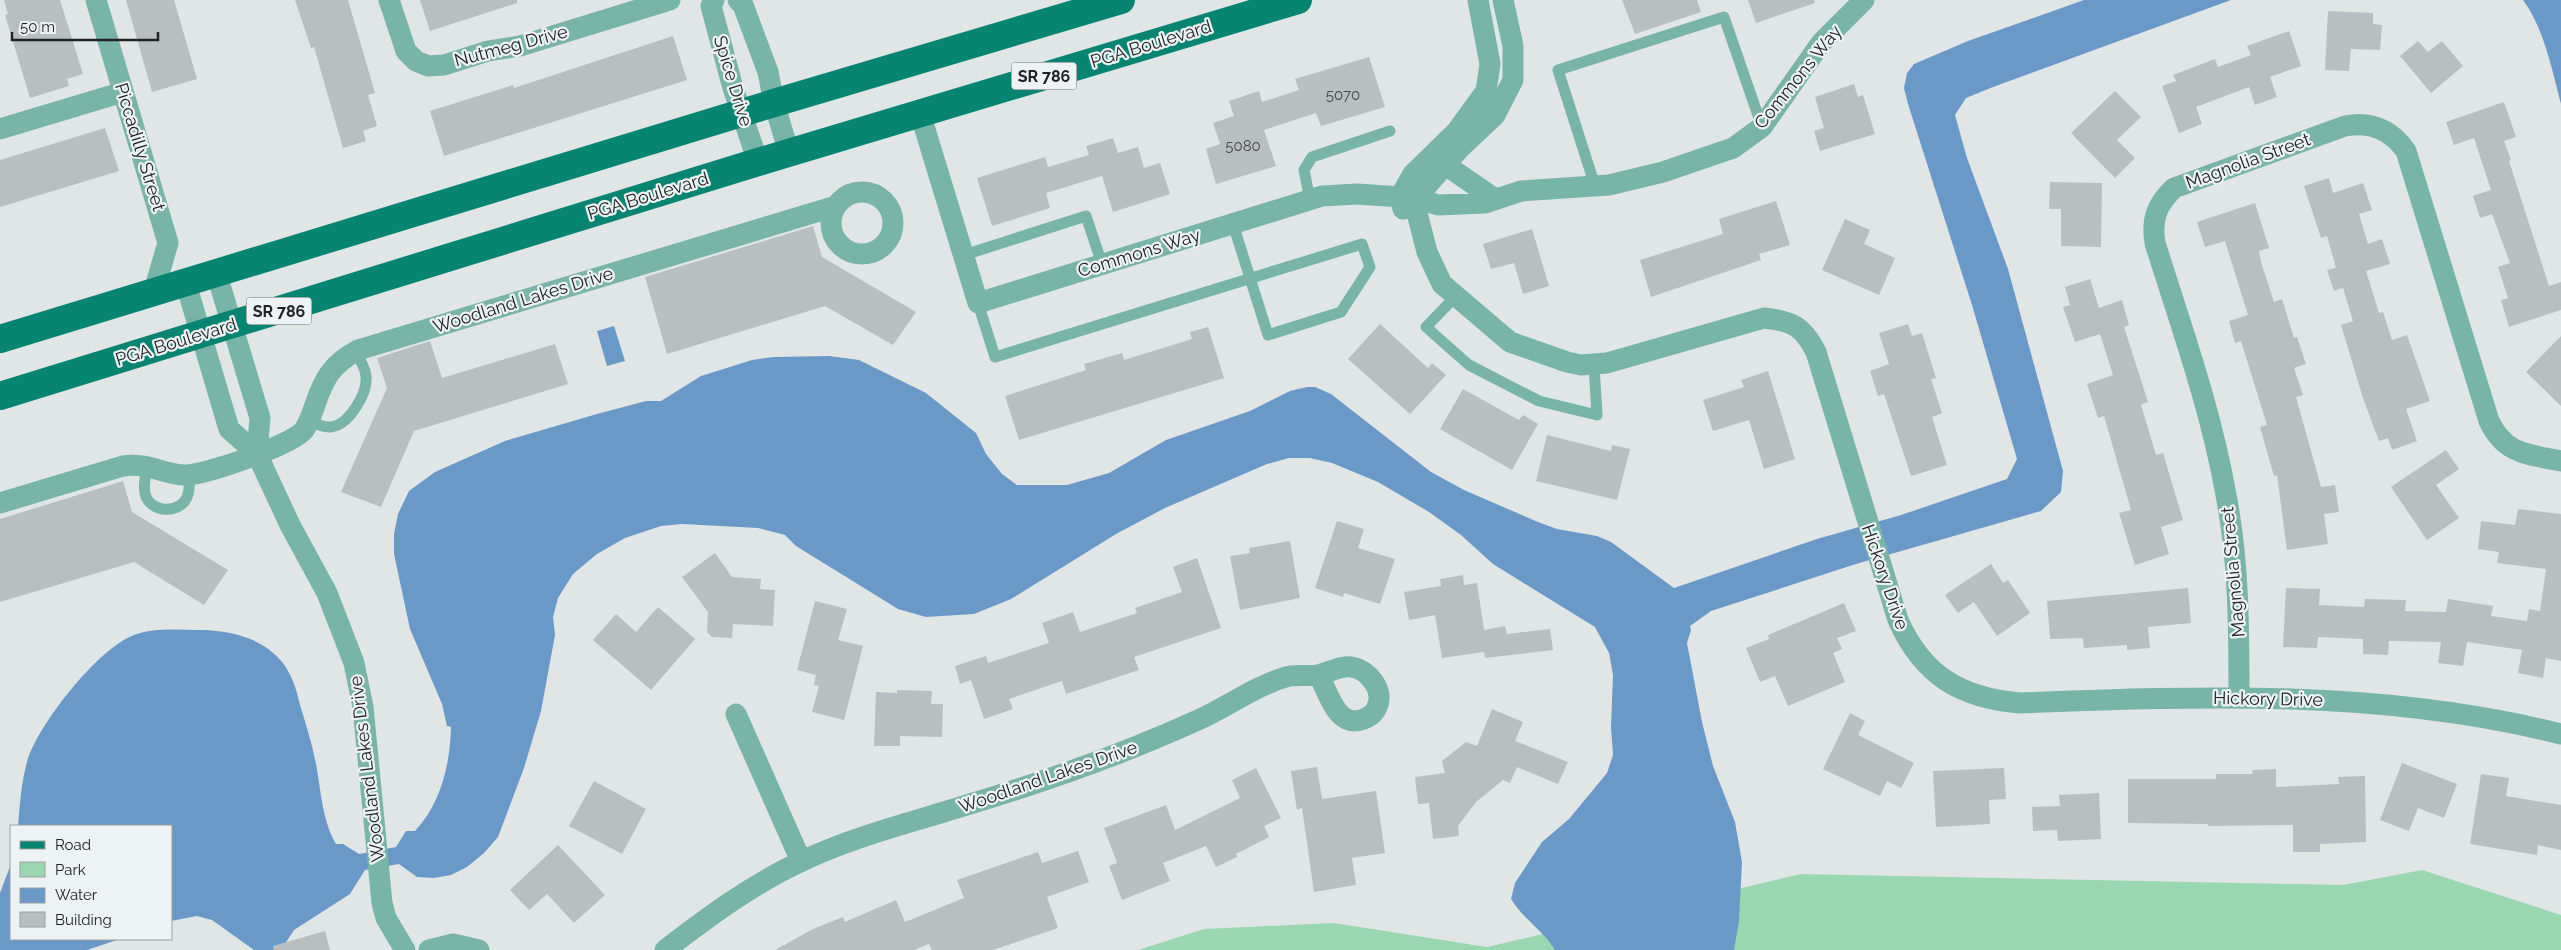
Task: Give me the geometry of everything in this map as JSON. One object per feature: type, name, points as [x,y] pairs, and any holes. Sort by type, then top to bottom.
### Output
[{"type":"main road","points":[[0,339],[217,275],[774,103],[1122,0]]},
{"type":"main road","name":"PGA Boulevard","points":[[0,396],[758,162],[1298,0]]},
{"type":"street","name":"Piccadilly Street","points":[[96,0],[168,242],[153,294]]},
{"type":"street","name":"Nutmeg Drive","points":[[389,0],[406,51],[416,61],[428,66],[444,65],[488,51],[520,46],[670,0]]},
{"type":"street","name":"Spice Drive","points":[[714,0],[711,6],[733,88],[758,162]]},
{"type":"street","name":"Spice Drive","points":[[738,0],[743,5],[768,72],[774,103],[789,153]]},
{"type":"street","points":[[1408,197],[1438,160],[1486,91],[1490,64],[1478,0]]},
{"type":"street","points":[[1438,160],[1495,115],[1513,80],[1513,46],[1503,0]]},
{"type":"street","name":"Commons Way","points":[[978,303],[1322,196],[1357,194],[1408,197],[1438,205],[1485,203],[1521,191],[1594,186],[1663,172],[1733,148],[1762,127],[1821,43],[1864,0]]},
{"type":"street","points":[[0,129],[123,92]]},
{"type":"street","points":[[920,113],[978,303]]},
{"type":"street","name":"Magnolia Street","points":[[2239,696],[2239,617],[2235,556],[2226,496],[2205,406],[2155,243],[2153,228],[2156,211],[2163,198],[2174,188],[2345,126],[2358,123],[2386,130],[2397,138],[2406,151],[2489,421],[2496,434],[2506,445],[2519,452],[2561,461]]},
{"type":"street","points":[[1438,160],[1495,199]]},
{"type":"street","name":"Hickory Drive","points":[[1408,197],[1416,209],[1427,252],[1449,290],[1510,342],[1567,362],[1594,365],[1648,352],[1764,318],[1786,321],[1799,328],[1809,339],[1816,352],[1865,519],[1898,620],[1912,647],[1937,674],[1968,694],[1992,701],[2020,703],[2239,696],[2308,698],[2390,705],[2472,716],[2561,734]]},
{"type":"street","name":"Woodland Lakes Drive","points":[[0,503],[123,466],[137,464],[189,474],[257,454],[296,439],[308,422],[318,396],[336,363],[354,352],[836,206]]},
{"type":"street","name":"Woodland Lakes Drive","points":[[217,275],[260,418],[257,454]]},
{"type":"street","name":"Woodland Lakes Drive","points":[[186,284],[229,429],[257,454],[290,525],[328,593],[354,663],[363,707],[379,874],[386,918],[405,950]]},
{"type":"street","name":"Woodland Lakes Drive","points":[[665,950],[715,912],[762,882],[801,861],[848,841],[1069,774],[1141,746],[1211,714],[1275,680],[1304,674],[1319,675]]},
{"type":"street","points":[[736,714],[801,861]]},
{"type":"street","points":[[429,950],[453,944],[479,950]]},
{"type":"lane","points":[[1594,186],[1558,70],[1724,16],[1762,127]]},
{"type":"lane","points":[[1310,200],[1304,170],[1312,157],[1390,131]]},
{"type":"lane","points":[[964,255],[1086,216],[1102,264]]},
{"type":"lane","points":[[978,303],[995,357],[1251,279],[1362,244],[1370,266],[1341,312],[1268,335],[1251,279],[1233,224]]},
{"type":"lane","points":[[1449,290],[1426,327],[1469,365],[1539,401],[1597,415],[1594,365]]},
{"type":"lane","points":[[308,422],[329,427],[346,420],[353,412],[366,378],[361,360],[354,352]]},
{"type":"lane","points":[[146,466],[144,493],[150,504],[163,510],[177,508],[184,502],[188,494],[189,474]]},
{"type":"green space","points":[[2422,870],[2561,915],[2561,950],[1138,950],[1204,929],[1334,923],[1487,947],[1801,874],[2343,885]]},
{"type":"water","points":[[2084,0],[2231,0],[1966,98],[1955,115],[1967,158],[2008,269],[2063,471],[2061,492],[2041,511],[1856,564],[1711,611],[1690,626],[1691,630],[1687,643],[1702,722],[1713,766],[1735,822],[1742,862],[1739,921],[1734,950],[1555,950],[1545,936],[1521,913],[1511,899],[1515,883],[1542,842],[1569,819],[1607,773],[1613,755],[1611,727],[1613,675],[1609,653],[1595,627],[1493,564],[1461,535],[1429,512],[1378,482],[1332,463],[1310,458],[1289,458],[1267,464],[1165,508],[1116,534],[1011,599],[974,614],[926,617],[898,609],[796,546],[785,535],[758,528],[682,524],[661,526],[625,538],[597,554],[573,574],[558,598],[553,617],[555,635],[541,711],[524,768],[498,837],[484,853],[467,867],[451,875],[434,878],[417,877],[399,864],[365,870],[350,894],[294,930],[281,950],[254,950],[212,920],[197,916],[172,921],[172,825],[18,825],[23,778],[33,747],[56,709],[87,671],[119,643],[142,632],[176,629],[202,630],[236,634],[256,642],[275,654],[283,663],[296,689],[316,764],[325,815],[336,844],[343,844],[359,854],[396,847],[406,831],[415,831],[438,796],[449,755],[451,727],[447,726],[442,704],[410,629],[394,554],[394,534],[398,514],[409,491],[435,472],[505,441],[646,401],[661,401],[701,376],[752,360],[773,357],[829,356],[859,360],[926,393],[976,433],[986,454],[1002,474],[1017,485],[1067,485],[1109,473],[1166,440],[1250,411],[1290,391],[1315,387],[1331,394],[1431,472],[1464,490],[1538,522],[1557,529],[1597,536],[1611,542],[1674,588],[1817,539],[1901,515],[2007,479],[2017,459],[1972,305],[1904,88],[1907,73],[1914,64],[1968,41]]},
{"type":"water","points":[[2523,0],[2561,0],[2561,104],[2542,36],[2537,23]]},
{"type":"water","points":[[614,326],[625,361],[607,366],[597,331]]},
{"type":"water","points":[[10,867],[10,940],[117,940],[87,950],[0,950],[0,893]]},
{"type":"building","points":[[4,0],[60,0],[83,74],[67,79],[69,86],[30,98],[5,15],[8,14]]},
{"type":"building","points":[[126,0],[174,0],[197,79],[152,92]]},
{"type":"building","points":[[295,0],[348,0],[375,93],[368,95],[377,126],[363,131],[366,141],[343,148],[314,47],[311,48]]},
{"type":"building","points":[[420,0],[517,0],[517,3],[430,31]]},
{"type":"building","points":[[1622,0],[1697,0],[1701,12],[1635,34]]},
{"type":"building","points":[[1748,0],[1814,0],[1815,3],[1756,23]]},
{"type":"building","points":[[2328,11],[2373,13],[2373,24],[2382,25],[2380,50],[2351,49],[2349,71],[2325,70]]},
{"type":"building","points":[[2289,31],[2301,66],[2270,77],[2277,97],[2255,105],[2249,87],[2196,107],[2202,124],[2179,133],[2162,86],[2176,81],[2173,75],[2215,59],[2218,67],[2251,55],[2247,46]]},
{"type":"building","points":[[673,36],[687,80],[444,156],[430,111],[513,85],[514,88]]},
{"type":"building","points":[[2418,41],[2428,52],[2442,41],[2463,66],[2431,93],[2400,56]]},
{"type":"building","points":[[1369,57],[1385,107],[1321,126],[1316,113],[1264,130],[1276,166],[1216,184],[1206,149],[1220,144],[1213,123],[1234,116],[1229,101],[1259,91],[1262,102],[1299,90],[1295,79]]},
{"type":"building","points":[[1854,84],[1858,97],[1863,95],[1875,134],[1820,151],[1814,131],[1824,128],[1815,97]]},
{"type":"building","points":[[2115,91],[2141,117],[2117,140],[2135,158],[2115,178],[2071,133]]},
{"type":"building","points":[[2504,102],[2516,137],[2504,141],[2511,160],[2509,161],[2549,286],[2561,282],[2561,310],[2509,327],[2501,300],[2508,298],[2498,267],[2510,263],[2492,214],[2480,218],[2473,196],[2491,190],[2474,138],[2454,145],[2446,122]]},
{"type":"building","points":[[105,128],[119,171],[0,207],[0,160]]},
{"type":"building","points":[[1113,138],[1118,153],[1138,147],[1144,168],[1160,163],[1170,194],[1113,212],[1102,176],[1046,193],[1050,208],[992,226],[977,178],[1045,157],[1048,167],[1089,155],[1086,146]]},
{"type":"building","points":[[2329,178],[2333,193],[2363,183],[2372,210],[2359,214],[2368,244],[2382,239],[2390,264],[2366,271],[2379,313],[2383,312],[2392,340],[2407,335],[2430,401],[2406,409],[2417,441],[2392,450],[2388,438],[2379,441],[2363,398],[2341,325],[2353,321],[2343,288],[2334,291],[2327,270],[2336,268],[2327,236],[2321,238],[2304,186]]},
{"type":"building","points":[[2050,182],[2102,183],[2101,247],[2061,246],[2061,209],[2049,209]]},
{"type":"building","points":[[1776,201],[1790,245],[1759,254],[1761,260],[1651,297],[1640,260],[1723,234],[1719,219]]},
{"type":"building","points":[[2255,203],[2269,248],[2259,251],[2261,262],[2274,302],[2282,299],[2294,338],[2297,337],[2306,364],[2294,368],[2303,395],[2296,397],[2321,487],[2335,485],[2339,512],[2324,514],[2328,544],[2287,550],[2277,475],[2274,476],[2260,427],[2267,425],[2241,341],[2235,343],[2229,321],[2248,315],[2225,241],[2205,247],[2197,222]]},
{"type":"building","points":[[1845,219],[1870,230],[1864,244],[1895,258],[1879,295],[1822,270]]},
{"type":"building","points":[[813,226],[822,257],[916,312],[893,345],[825,306],[667,354],[645,277]]},
{"type":"building","points":[[1532,229],[1549,286],[1523,294],[1514,263],[1491,269],[1483,244]]},
{"type":"building","points":[[2090,279],[2099,308],[2122,300],[2129,325],[2124,327],[2148,402],[2141,405],[2156,455],[2163,453],[2183,520],[2161,527],[2169,554],[2135,565],[2119,513],[2131,510],[2104,416],[2098,418],[2087,384],[2113,375],[2100,334],[2075,342],[2063,307],[2070,305],[2065,287]]},
{"type":"building","points":[[1380,324],[1428,368],[1432,363],[1446,375],[1410,414],[1348,359]]},
{"type":"building","points":[[1908,324],[1912,336],[1922,333],[1936,378],[1931,379],[1942,413],[1932,417],[1947,465],[1911,476],[1884,394],[1878,396],[1870,371],[1889,364],[1879,333]]},
{"type":"building","points":[[1208,327],[1224,378],[1019,440],[1005,396],[1086,370],[1084,364],[1122,353],[1124,360],[1192,339],[1190,332]]},
{"type":"building","points":[[2561,336],[2561,406],[2526,372]]},
{"type":"building","points":[[430,341],[442,378],[555,344],[568,384],[414,431],[381,507],[341,492],[387,388],[377,358]]},
{"type":"building","points":[[1768,371],[1795,459],[1764,469],[1749,420],[1713,431],[1703,400],[1744,387],[1741,380]]},
{"type":"building","points":[[1463,389],[1519,420],[1523,415],[1538,424],[1512,470],[1440,429]]},
{"type":"building","points":[[1547,435],[1611,451],[1612,445],[1630,449],[1617,500],[1536,481]]},
{"type":"building","points":[[2446,450],[2459,469],[2436,485],[2459,518],[2427,540],[2391,487]]},
{"type":"building","points":[[123,481],[132,512],[228,570],[204,605],[134,562],[0,602],[0,519]]},
{"type":"building","points":[[2518,509],[2561,514],[2561,661],[2546,658],[2543,678],[2518,673],[2522,650],[2467,642],[2463,666],[2438,663],[2441,642],[2389,641],[2388,655],[2363,654],[2363,639],[2318,637],[2317,648],[2283,647],[2286,588],[2320,589],[2319,605],[2364,607],[2365,599],[2406,600],[2405,611],[2446,612],[2448,599],[2493,606],[2491,616],[2527,621],[2529,609],[2540,611],[2546,569],[2497,563],[2499,552],[2478,549],[2481,521],[2515,525]]},
{"type":"building","points":[[1337,521],[1364,529],[1358,548],[1395,559],[1380,604],[1344,593],[1343,597],[1315,588]]},
{"type":"building","points":[[1290,541],[1300,598],[1240,610],[1230,556],[1250,553],[1249,548]]},
{"type":"building","points":[[715,553],[732,577],[761,579],[760,589],[775,590],[773,626],[733,624],[732,638],[712,637],[707,632],[708,612],[682,577]]},
{"type":"building","points":[[1197,558],[1221,628],[1134,657],[1139,670],[1066,694],[1062,681],[1009,699],[1013,709],[984,719],[971,680],[960,684],[955,666],[986,656],[988,663],[1049,643],[1042,623],[1073,612],[1080,632],[1137,613],[1135,608],[1182,592],[1173,567]]},
{"type":"building","points":[[1991,564],[2003,583],[2008,580],[2030,613],[1997,636],[1974,602],[1958,613],[1945,595]]},
{"type":"building","points":[[1463,575],[1464,585],[1477,583],[1484,630],[1505,626],[1507,634],[1550,629],[1553,650],[1485,658],[1484,652],[1442,658],[1435,615],[1409,620],[1404,592],[1441,586],[1440,579]]},
{"type":"building","points":[[2188,588],[2191,623],[2148,627],[2150,648],[2127,650],[2127,645],[2084,648],[2083,638],[2050,639],[2047,601]]},
{"type":"building","points":[[815,601],[847,609],[838,640],[863,646],[844,720],[812,712],[819,686],[814,685],[816,675],[797,670]]},
{"type":"building","points":[[1844,603],[1856,631],[1837,638],[1842,649],[1833,653],[1845,682],[1788,706],[1775,676],[1760,682],[1746,648],[1769,639],[1768,635]]},
{"type":"building","points":[[658,607],[695,639],[651,690],[593,640],[616,614],[636,632]]},
{"type":"building","points":[[897,690],[932,691],[931,704],[943,704],[942,737],[900,736],[900,746],[874,746],[876,692],[897,693]]},
{"type":"building","points":[[1492,709],[1523,722],[1515,741],[1568,762],[1558,784],[1517,767],[1510,783],[1503,780],[1476,802],[1458,826],[1459,836],[1433,839],[1429,803],[1418,804],[1415,777],[1445,773],[1442,761],[1466,742],[1477,746]]},
{"type":"building","points":[[1850,713],[1865,721],[1858,735],[1914,763],[1901,788],[1887,781],[1880,796],[1823,769]]},
{"type":"building","points":[[2402,763],[2457,784],[2444,818],[2418,808],[2409,831],[2380,820]]},
{"type":"building","points":[[1317,767],[1322,799],[1376,791],[1385,853],[1352,858],[1356,885],[1314,892],[1302,808],[1297,810],[1291,771]]},
{"type":"building","points":[[1256,768],[1281,818],[1264,826],[1269,837],[1236,854],[1237,857],[1216,867],[1206,846],[1163,863],[1170,881],[1122,900],[1109,866],[1117,863],[1104,828],[1166,805],[1175,830],[1240,798],[1232,780]]},
{"type":"building","points":[[2004,768],[2006,799],[1989,800],[1990,824],[1936,827],[1933,771]]},
{"type":"building","points":[[2276,769],[2276,787],[2339,784],[2338,777],[2365,776],[2366,842],[2320,844],[2320,852],[2293,852],[2293,825],[2208,826],[2208,824],[2128,823],[2128,779],[2216,779],[2216,774],[2253,774],[2252,770]]},
{"type":"building","points":[[2481,774],[2509,778],[2506,796],[2561,805],[2561,850],[2538,845],[2537,855],[2470,844]]},
{"type":"building","points":[[594,781],[646,809],[622,854],[569,826]]},
{"type":"building","points":[[2099,793],[2101,839],[2058,841],[2057,830],[2033,831],[2032,807],[2060,806],[2059,795]]},
{"type":"building","points":[[558,845],[605,895],[574,923],[547,894],[529,910],[510,890]]},
{"type":"building","points":[[1078,851],[1089,882],[1047,897],[1058,928],[993,950],[932,950],[929,944],[914,950],[775,950],[813,929],[843,917],[845,922],[896,900],[905,922],[964,898],[957,880],[1038,852],[1042,863]]},
{"type":"building","points":[[325,931],[330,950],[274,950],[273,946]]}]
